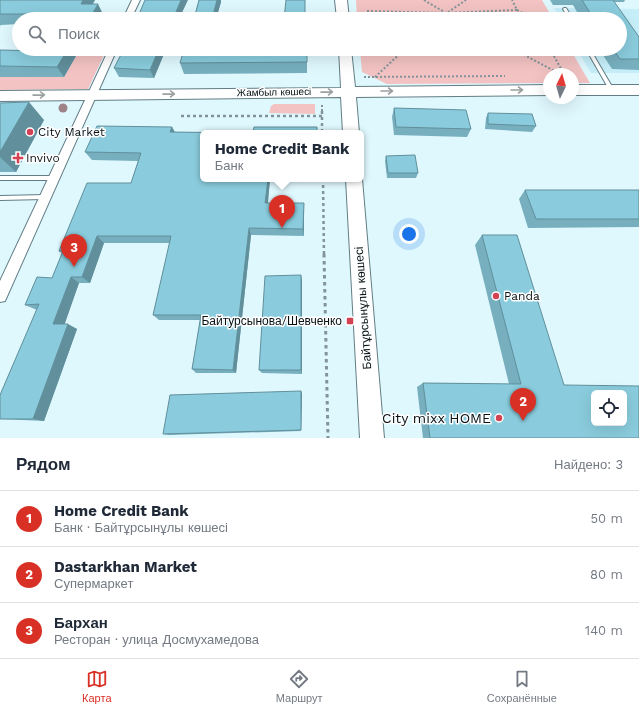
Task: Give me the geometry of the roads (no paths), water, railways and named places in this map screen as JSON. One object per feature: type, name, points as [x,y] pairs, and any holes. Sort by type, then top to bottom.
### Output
[{"type":"street","points":[[130,12],[136,0]]},
{"type":"street","points":[[341,0],[342,12]]},
{"type":"street","points":[[0,296],[110,56]]},
{"type":"street","points":[[346,56],[351,130]]},
{"type":"street","name":"Жамбыл көшесі","points":[[0,96],[543,90]]},
{"type":"street","points":[[579,90],[639,90]]},
{"type":"street","name":"Байтұрсынұлы көшесі","points":[[354,182],[372,438]]},
{"type":"lane","points":[[592,56],[612,90]]},
{"type":"lane","points":[[0,178],[54,178]]},
{"type":"lane","points":[[0,198],[45,197]]},
{"type":"place","name":"City Market","points":[[30,132]]},
{"type":"place","name":"Invivo","points":[[18,158]]},
{"type":"place","name":"Home Credit Bank","points":[[282,228]]},
{"type":"place","name":"Бархан","points":[[74,267]]},
{"type":"place","name":"Panda","points":[[496,296]]},
{"type":"place","name":"Байтурсынова/Шевченко","points":[[350,321]]},
{"type":"place","name":"City mixx HOME","points":[[499,418]]},
{"type":"place","name":"Dastarkhan Market","points":[[523,421]]}]
